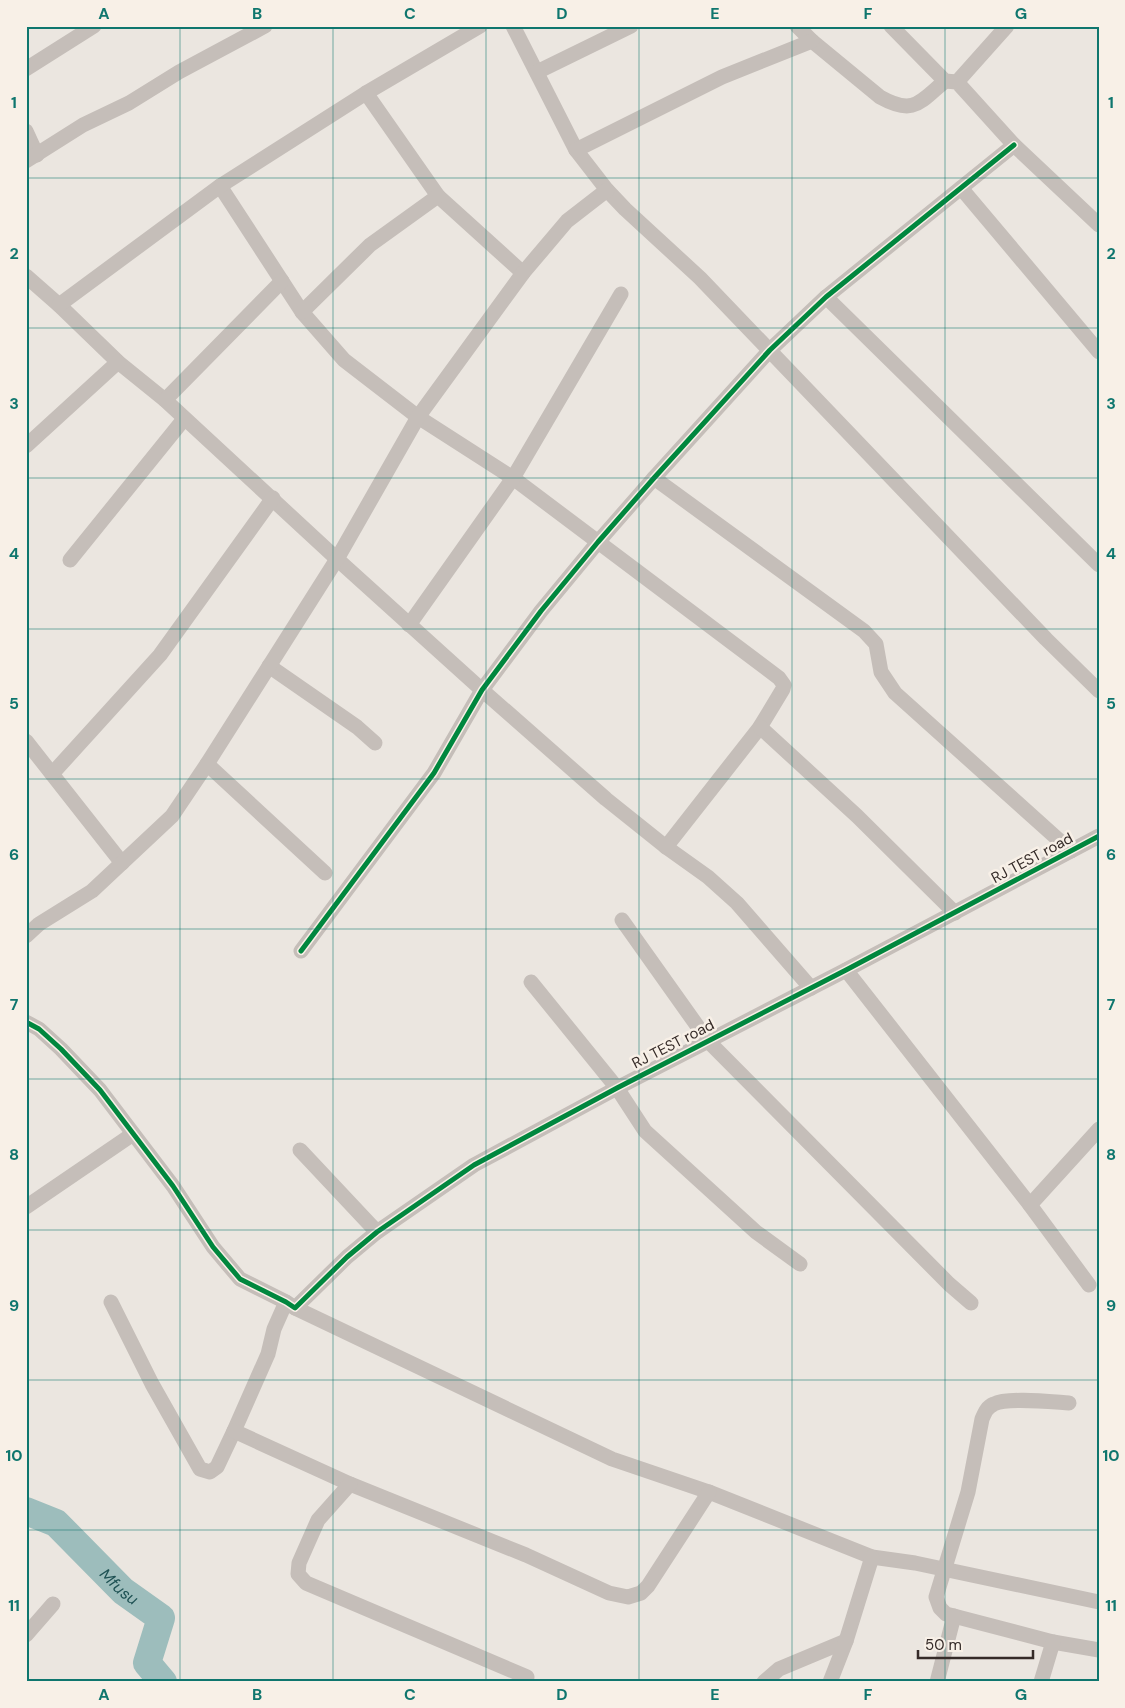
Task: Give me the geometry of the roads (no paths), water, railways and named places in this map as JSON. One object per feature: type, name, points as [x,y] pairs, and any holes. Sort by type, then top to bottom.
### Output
[{"type":"street","points":[[26,68],[94,26]]},
{"type":"street","points":[[26,131],[32,158],[82,124],[129,103],[179,72],[265,26]]},
{"type":"street","points":[[60,305],[220,186],[366,93],[480,26]]},
{"type":"street","points":[[513,26],[576,150],[607,190],[687,266],[770,350],[1039,632],[1099,691]]},
{"type":"street","points":[[537,72],[631,26]]},
{"type":"street","points":[[797,26],[812,41],[880,97],[892,104],[904,107],[916,105],[951,81],[1006,26]]},
{"type":"street","points":[[891,26],[951,81],[1014,145],[1097,220]]},
{"type":"street","points":[[576,150],[722,77],[812,41]]},
{"type":"street","points":[[366,93],[438,196],[523,273]]},
{"type":"street","points":[[301,951],[434,773],[482,690],[541,611],[654,478],[770,350],[826,297],[1014,145]]},
{"type":"street","points":[[220,186],[302,312],[344,360],[418,417],[513,478],[779,678],[784,685],[760,727],[666,847]]},
{"type":"street","points":[[961,188],[1099,352]]},
{"type":"street","points":[[26,936],[39,924],[92,891],[172,816],[207,764],[336,559],[418,417],[523,273],[567,221],[607,190]]},
{"type":"street","points":[[302,312],[370,245],[438,196]]},
{"type":"street","points":[[26,276],[60,305],[118,362],[165,400],[273,498],[336,559],[482,690],[606,799],[666,847],[708,877],[737,903],[810,988]]},
{"type":"street","points":[[165,400],[282,281]]},
{"type":"street","points":[[409,625],[513,478],[620,294]]},
{"type":"street","points":[[826,297],[1099,565]]},
{"type":"street","points":[[26,446],[118,362]]},
{"type":"street","points":[[70,560],[184,419]]},
{"type":"street","points":[[654,478],[864,631],[876,644],[882,672],[895,693],[1071,851]]},
{"type":"street","points":[[52,774],[160,655],[273,498]]},
{"type":"street","points":[[269,666],[357,727],[375,743]]},
{"type":"street","points":[[760,727],[857,816],[955,913]]},
{"type":"street","points":[[26,741],[122,863]]},
{"type":"street","points":[[207,764],[325,872]]},
{"type":"street","name":"RJ TEST road","points":[[291,1305],[377,1232],[474,1165],[617,1088],[846,970],[1099,836]]},
{"type":"street","points":[[622,920],[708,1041],[948,1284],[972,1303]]},
{"type":"street","points":[[846,970],[1030,1205],[1089,1285]]},
{"type":"street","points":[[531,982],[617,1088],[645,1131],[756,1232],[800,1264]]},
{"type":"street","points":[[26,1022],[39,1029],[100,1090],[173,1186],[213,1247],[240,1279],[596,1452],[709,1492],[872,1557],[1099,1602]]},
{"type":"street","points":[[1030,1205],[1099,1129]]},
{"type":"street","points":[[26,1207],[134,1134]]},
{"type":"street","points":[[300,1150],[377,1232]]},
{"type":"street","points":[[111,1302],[152,1384],[200,1469],[210,1472],[217,1467],[234,1431],[268,1354],[274,1329],[291,1305]]},
{"type":"street","points":[[1069,1403],[1042,1401],[1000,1402],[986,1409],[982,1419],[968,1492],[936,1597],[940,1608],[946,1614],[1053,1642],[1099,1650]]},
{"type":"street","points":[[234,1431],[350,1484],[526,1555],[609,1593],[628,1597],[641,1593],[648,1586],[709,1492]]},
{"type":"street","points":[[350,1484],[318,1520],[299,1563],[298,1574],[306,1583],[527,1677]]},
{"type":"street","points":[[830,1682],[846,1641],[872,1557]]},
{"type":"street","points":[[26,1636],[53,1604]]},
{"type":"street","points":[[937,1682],[954,1616]]},
{"type":"street","points":[[764,1682],[779,1669],[846,1641]]},
{"type":"street","points":[[1041,1682],[1053,1642]]},
{"type":"waterway","name":"Mfusu","points":[[26,1511],[56,1523],[123,1591],[161,1618],[147,1663],[163,1682]]}]
